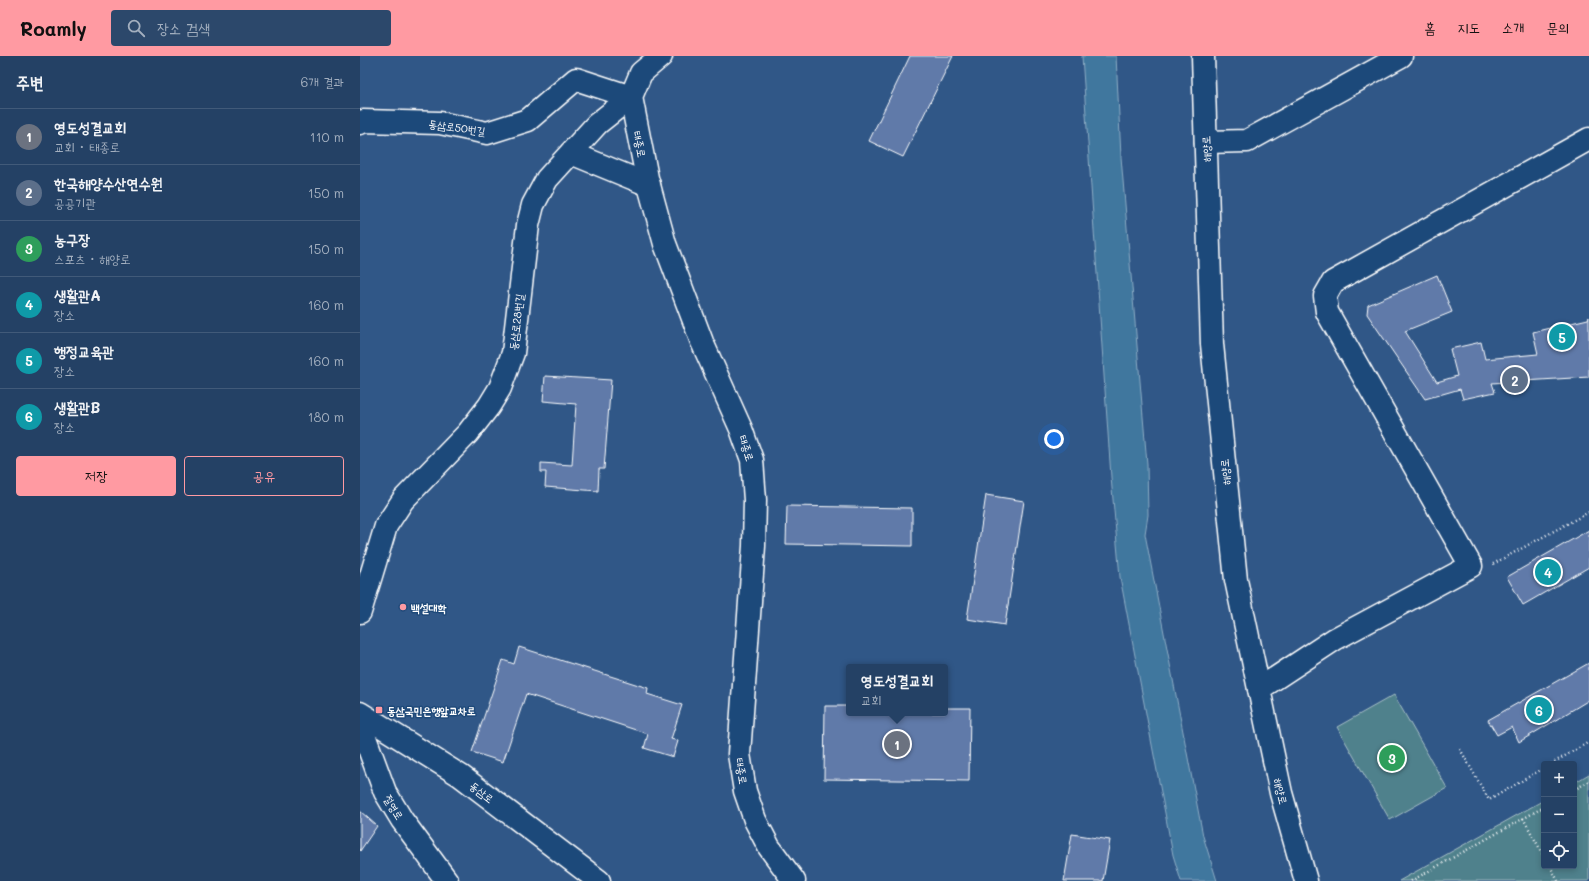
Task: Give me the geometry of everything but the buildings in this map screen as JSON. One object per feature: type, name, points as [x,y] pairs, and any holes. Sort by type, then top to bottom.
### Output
[{"type":"main road","points":[[631,97],[641,74],[661,56]]},
{"type":"main road","name":"해양로","points":[[1203,56],[1212,344],[1236,580],[1281,793],[1306,881]]},
{"type":"main road","points":[[1206,142],[1247,141],[1402,56]]},
{"type":"main road","name":"동삼로50번길","points":[[360,123],[363,121],[440,124],[487,133],[528,120],[576,79],[631,97]]},
{"type":"main road","name":"동삼로28번길","points":[[360,612],[386,526],[403,500],[468,433],[489,406],[500,388],[513,353],[528,224],[533,205],[547,179],[597,124],[631,97]]},
{"type":"main road","name":"태종로","points":[[631,97],[649,185],[665,244],[702,342],[741,429],[752,460],[755,500],[754,546],[739,754],[745,791],[755,820],[769,847],[794,881]]},
{"type":"main road","points":[[1259,689],[1335,639],[1471,566],[1327,312],[1325,296],[1333,282],[1589,139]]},
{"type":"main road","points":[[571,153],[649,185]]},
{"type":"main road","name":"동삼로","points":[[360,712],[461,776],[599,881]]},
{"type":"main road","name":"절영로","points":[[360,724],[385,792],[402,820],[447,881]]},
{"type":"path","points":[[1487,567],[1589,512]]},
{"type":"path","points":[[1556,761],[1589,742]]},
{"type":"path","points":[[1460,749],[1489,800],[1541,770]]},
{"type":"path","points":[[1577,788],[1589,781]]},
{"type":"path","points":[[1410,881],[1541,808]]},
{"type":"path","points":[[1523,818],[1541,851]]},
{"type":"path","points":[[1552,869],[1558,881]]},
{"type":"green space","points":[[1394,695],[1447,788],[1390,820],[1337,727]]},
{"type":"green space","points":[[1589,774],[1589,881],[1399,881],[1541,802],[1541,869],[1577,869],[1577,781]]},
{"type":"water","points":[[1082,56],[1116,56],[1121,157],[1147,464],[1148,515],[1145,534],[1203,836],[1217,881],[1181,881],[1173,855],[1120,577],[1111,477]]},
{"type":"place","name":"행정교육관","points":[[1562,337]]},
{"type":"place","name":"한국해양수산연수원","points":[[1515,380]]},
{"type":"place","name":"생활관A","points":[[1548,572]]},
{"type":"place","name":"백설대학","points":[[403,607]]},
{"type":"place","name":"동삼국민은행앞교차로","points":[[379,710]]},
{"type":"place","name":"생활관B","points":[[1539,710]]},
{"type":"place","name":"영도성결교회","points":[[897,744]]},
{"type":"place","name":"농구장","points":[[1392,758]]}]
